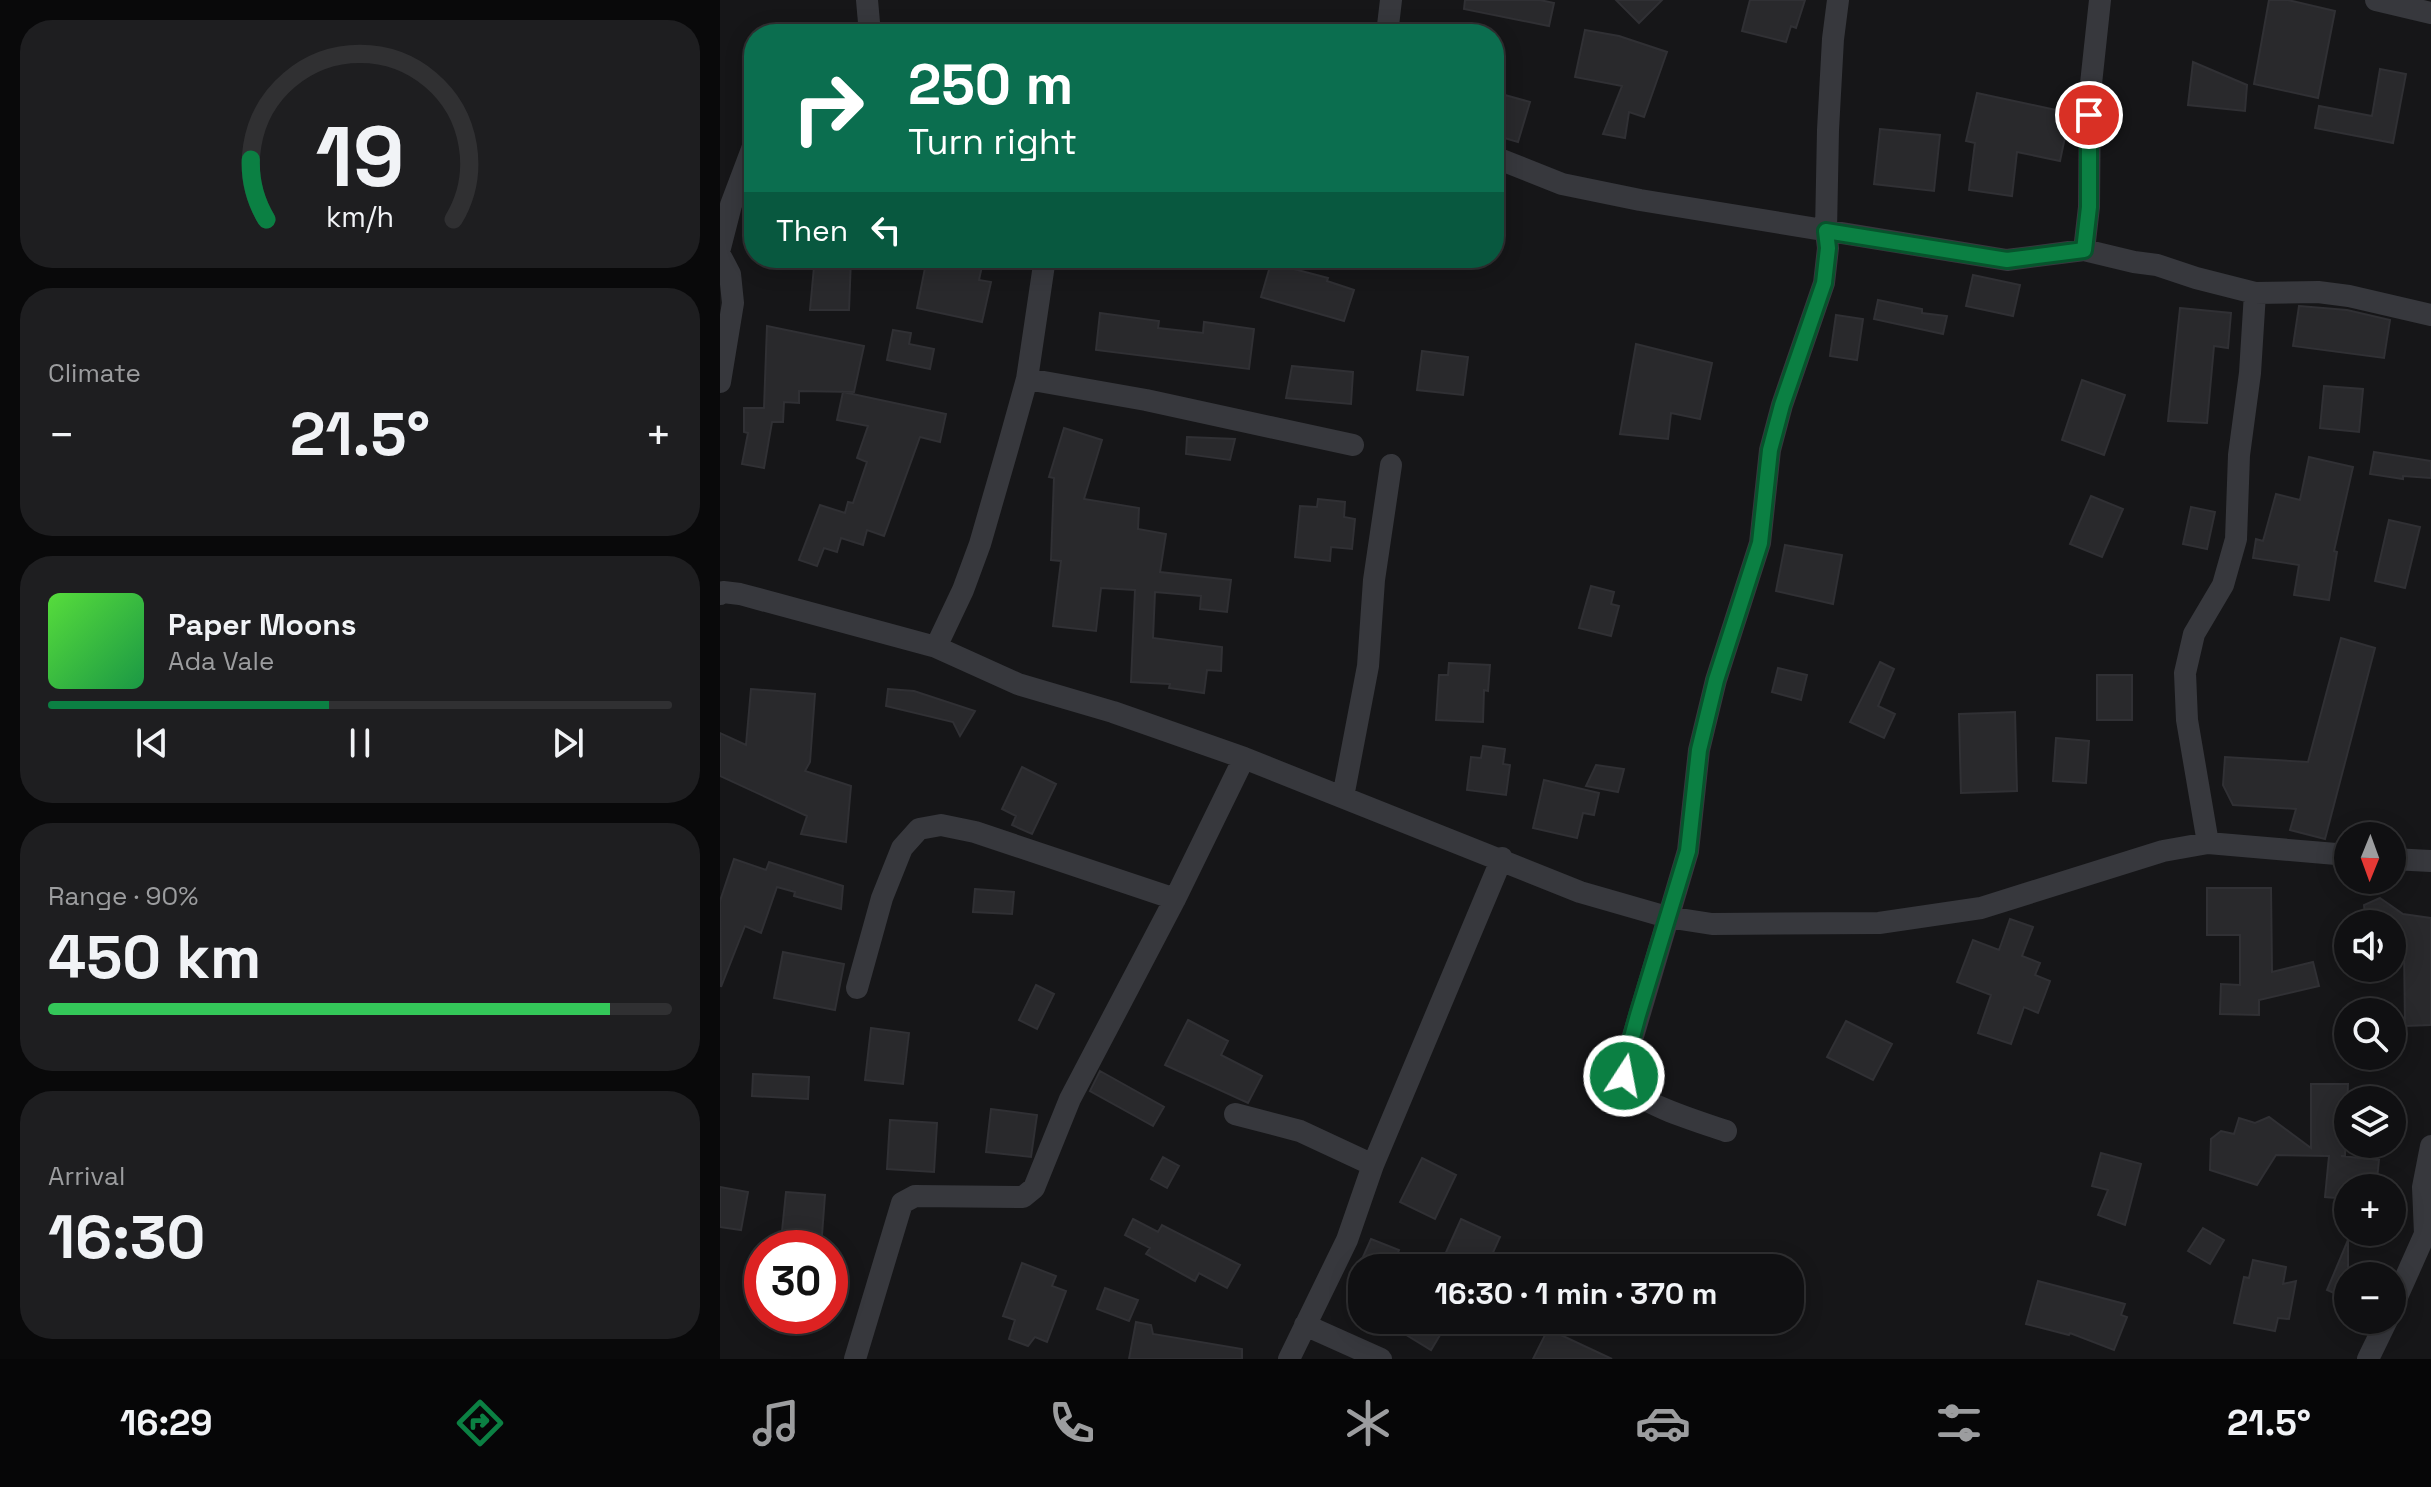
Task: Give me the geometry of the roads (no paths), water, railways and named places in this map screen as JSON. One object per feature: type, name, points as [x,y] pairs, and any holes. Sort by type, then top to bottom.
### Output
[{"type":"street","points":[[867,0],[869,24]]},
{"type":"street","points":[[1388,24],[1391,0]]},
{"type":"street","points":[[1726,1131],[1680,1115],[1633,1093],[1627,1085],[1625,1063],[1688,851],[1699,750],[1716,680],[1760,543],[1770,450],[1782,405],[1824,283],[1828,248],[1826,231],[1833,39],[1838,0]]},
{"type":"street","points":[[2084,250],[2089,207],[2090,93],[2100,0]]},
{"type":"street","points":[[2376,0],[2431,13]]},
{"type":"street","points":[[1504,161],[1562,184],[1826,231],[2007,260],[2084,250],[2157,265],[2255,293],[2318,292],[2431,315]]},
{"type":"street","points":[[720,248],[744,171]]},
{"type":"street","points":[[720,255],[730,274],[733,303],[720,382]]},
{"type":"street","points":[[936,647],[963,590],[980,544],[1027,379],[1044,268]]},
{"type":"street","points":[[2208,843],[2187,720],[2185,673],[2194,634],[2223,585],[2236,539],[2239,455],[2250,373],[2255,293]]},
{"type":"street","points":[[1027,379],[1146,400],[1353,445]]},
{"type":"street","points":[[1343,797],[1368,666],[1374,580],[1391,465]]},
{"type":"street","points":[[720,594],[740,594],[936,647],[1018,684],[1113,712],[1244,758],[1502,858],[1580,892],[1667,917],[1712,924],[1879,923],[1981,908],[2163,851],[2208,843],[2334,854]]},
{"type":"street","points":[[855,1359],[902,1203],[915,1196],[1005,1197],[1029,1194],[1070,1099],[1175,899],[1244,758]]},
{"type":"street","points":[[857,988],[882,898],[902,848],[919,829],[941,825],[975,832],[1175,899]]},
{"type":"street","points":[[1289,1359],[1347,1240],[1373,1165],[1502,858]]},
{"type":"street","points":[[2406,860],[2431,861]]},
{"type":"street","points":[[1235,1114],[1300,1131],[1373,1165]]},
{"type":"street","points":[[2406,1277],[2425,1234],[2423,1187],[2431,1146]]},
{"type":"street","points":[[1305,1325],[1381,1359]]},
{"type":"street","points":[[2368,1359],[2380,1334]]}]
